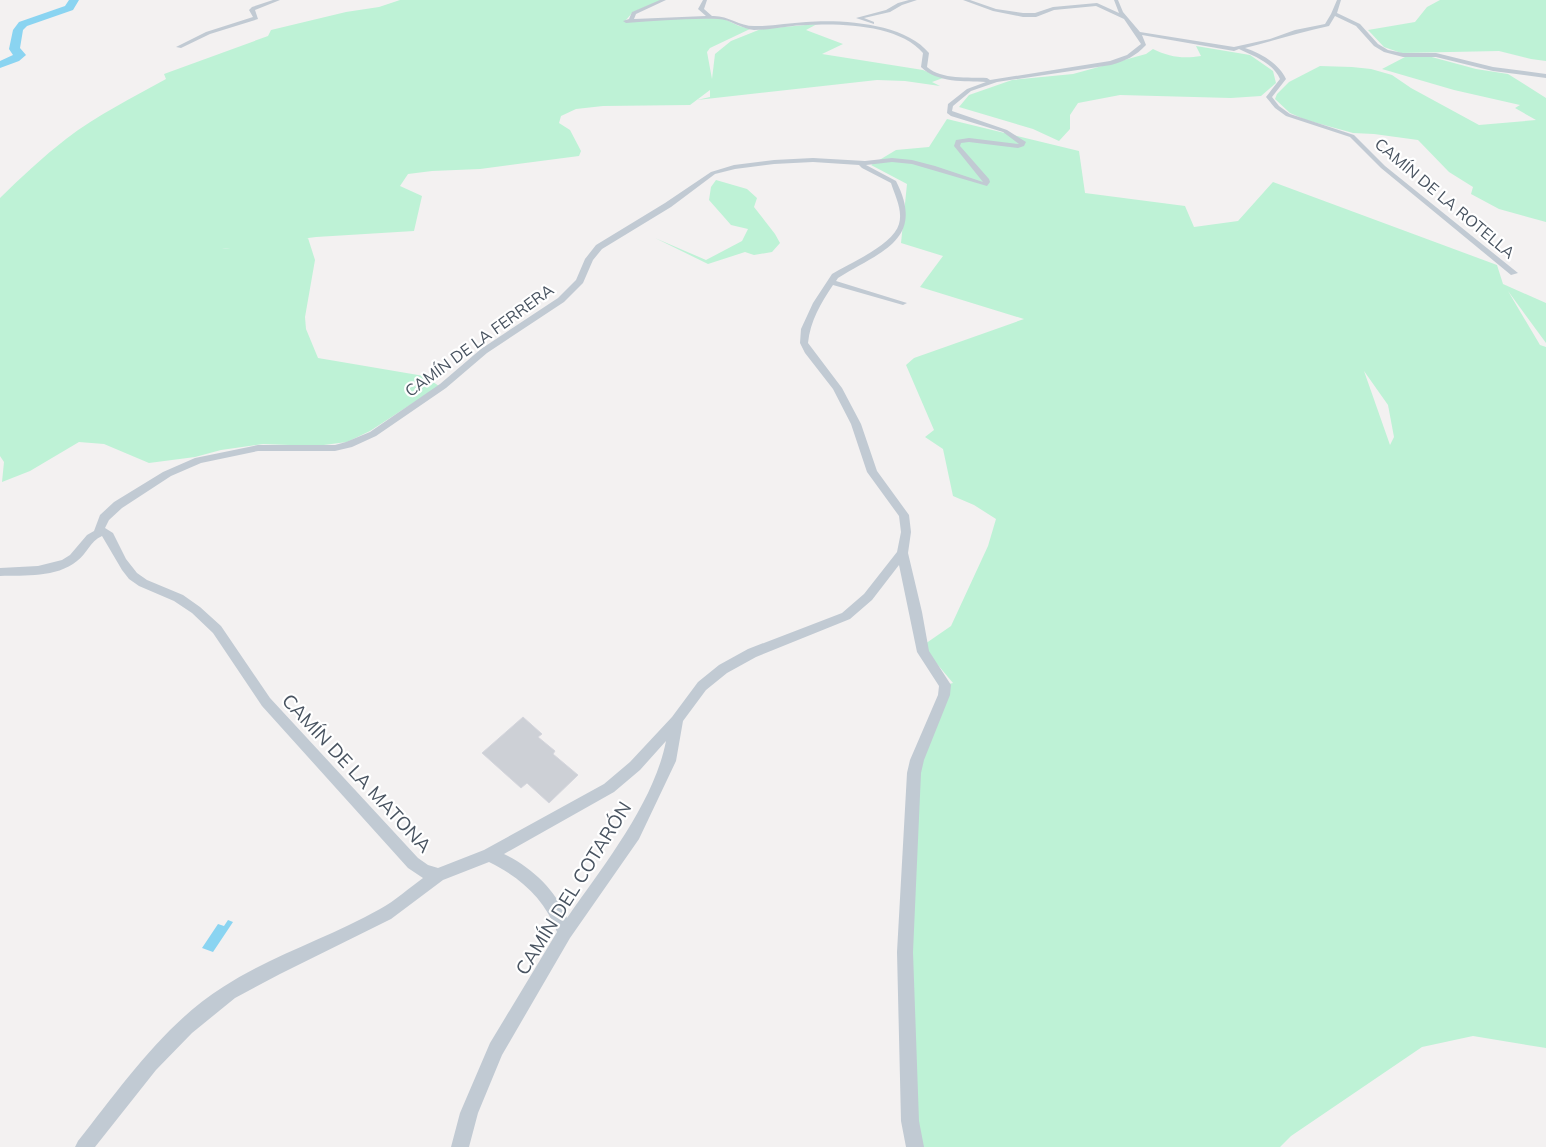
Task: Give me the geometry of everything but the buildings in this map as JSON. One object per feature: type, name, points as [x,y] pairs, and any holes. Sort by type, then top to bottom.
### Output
[{"type":"street","points":[[179,47],[208,33],[256,18],[252,10],[254,8],[278,0]]},
{"type":"street","points":[[664,0],[634,13],[628,21],[710,17],[726,18],[740,25],[754,28],[785,24],[837,23],[888,30],[925,49],[924,67],[927,71],[950,78],[996,80],[1111,63],[1129,58],[1138,52],[1143,43],[1165,38]]},
{"type":"street","points":[[705,0],[701,9],[710,17]]},
{"type":"street","points":[[888,30],[885,27],[860,18],[886,12],[900,4],[915,0]]},
{"type":"street","points":[[965,0],[995,10],[1023,16],[1053,9],[1097,4],[1106,1]]},
{"type":"street","points":[[1116,0],[1126,18],[1138,32],[1143,43]]},
{"type":"street","points":[[1138,32],[1211,46],[1242,48],[1272,40],[1288,33],[1324,26],[1329,23],[1339,0]]},
{"type":"street","points":[[1097,4],[1126,18]]},
{"type":"street","points":[[1334,14],[1358,25],[1376,45],[1386,51],[1404,55],[1436,55],[1493,69],[1546,76]]},
{"type":"street","name":"CAMÍN DE LA ROTELLA","points":[[1242,48],[1256,53],[1281,73],[1283,79],[1280,86],[1271,92],[1270,97],[1282,111],[1299,120],[1352,136],[1383,167],[1514,273]]},
{"type":"street","points":[[865,163],[892,160],[912,162],[933,166],[985,185],[988,182],[986,178],[957,146],[958,141],[969,140],[1011,146],[1022,145],[1023,142],[1005,131],[953,115],[949,112],[949,109],[950,105],[969,90],[996,80]]},
{"type":"street","name":"CAMÍN DE LA FERRERA","points":[[0,572],[47,568],[74,558],[92,535],[98,533],[104,518],[118,505],[167,474],[199,460],[258,448],[335,448],[348,445],[373,434],[443,386],[484,351],[561,300],[580,281],[589,259],[599,247],[661,209],[713,173],[734,167],[774,162],[813,160],[865,163]]},
{"type":"street","name":"CAMÍN DEL COTARÓN","points":[[460,1147],[469,1113],[496,1049],[565,933],[634,834],[669,761],[677,719],[702,686],[723,669],[752,653],[846,616],[868,597],[902,553],[906,532],[904,515],[872,472],[856,424],[837,388],[804,343],[805,329],[817,303],[830,282],[835,276],[888,244],[898,234],[903,223],[903,206],[894,182],[864,167],[862,165],[865,163]]},
{"type":"street","points":[[830,282],[903,303]]},
{"type":"street","name":"CAMÍN DE LA MATONA","points":[[98,533],[104,532],[109,536],[133,576],[147,585],[173,594],[210,622],[228,644],[253,687],[413,863],[424,871],[438,875],[489,855],[609,788],[635,766],[677,719]]},
{"type":"street","points":[[902,553],[923,652],[945,685],[944,694],[916,760],[914,773],[905,952],[910,1121],[915,1147]]},
{"type":"street","points":[[489,855],[506,862],[530,879],[546,895],[560,916],[565,933]]},
{"type":"street","points":[[84,1147],[150,1064],[186,1027],[210,1006],[229,992],[274,968],[386,914],[438,875]]},
{"type":"green space","points":[[400,0],[662,0],[633,12],[626,20],[724,19],[750,29],[710,48],[707,52],[712,79],[715,54],[731,41],[761,29],[817,24],[806,30],[843,44],[822,54],[923,70],[943,78],[932,82],[940,86],[905,81],[877,80],[697,100],[710,97],[710,90],[690,105],[603,106],[576,109],[561,116],[559,123],[570,130],[581,151],[579,156],[480,169],[408,174],[400,186],[422,196],[414,231],[308,238],[315,260],[305,317],[306,329],[318,358],[424,376],[439,386],[370,431],[347,442],[316,446],[263,444],[221,450],[195,457],[149,463],[104,444],[79,442],[30,471],[2,482],[4,462],[0,456],[0,198],[32,167],[66,139],[102,114],[166,79],[164,74],[268,36],[271,30],[346,12],[379,7]]},
{"type":"green space","points":[[1440,0],[1546,0],[1546,61],[1499,51],[1401,53],[1384,47],[1368,30],[1415,22],[1427,7]]},
{"type":"green space","points":[[1196,46],[1250,55],[1273,71],[1276,83],[1261,96],[1231,98],[1120,95],[1078,103],[1070,115],[1070,129],[1059,141],[1033,129],[959,107],[969,95],[1012,80],[1073,74],[1146,54],[1153,49],[1176,57],[1201,56]]},
{"type":"green space","points":[[1428,56],[1476,69],[1508,74],[1546,98],[1546,222],[1499,209],[1471,194],[1473,187],[1449,172],[1418,140],[1353,133],[1306,120],[1290,113],[1275,99],[1277,94],[1289,82],[1320,66],[1352,67],[1371,69],[1392,75],[1411,88],[1479,125],[1536,120],[1515,108],[1520,105],[1454,90],[1382,69],[1405,57]]},
{"type":"green space","points":[[947,119],[1079,151],[1085,193],[1185,206],[1194,227],[1238,221],[1273,182],[1497,265],[1503,284],[1546,303],[1546,343],[1508,291],[1540,345],[1546,347],[1546,1048],[1473,1036],[1422,1047],[1291,1136],[1280,1147],[921,1147],[910,1121],[914,773],[945,685],[953,683],[922,646],[951,626],[988,546],[996,519],[974,505],[953,496],[943,449],[925,437],[934,430],[906,365],[914,358],[1024,319],[920,287],[943,256],[901,243],[907,184],[871,165],[896,150],[929,147]],"holes":[[[1364,371],[1388,405],[1394,437],[1390,445]]]},
{"type":"green space","points":[[716,180],[747,189],[757,198],[754,207],[780,243],[772,252],[754,255],[745,252],[708,264],[655,238],[706,260],[742,241],[748,229],[731,225],[709,200],[711,187]]},
{"type":"water","points":[[228,920],[233,922],[213,952],[202,948],[218,924],[224,926]]},
{"type":"waterway","points":[[0,65],[20,55],[14,49],[18,30],[23,24],[69,8],[74,0]]}]
